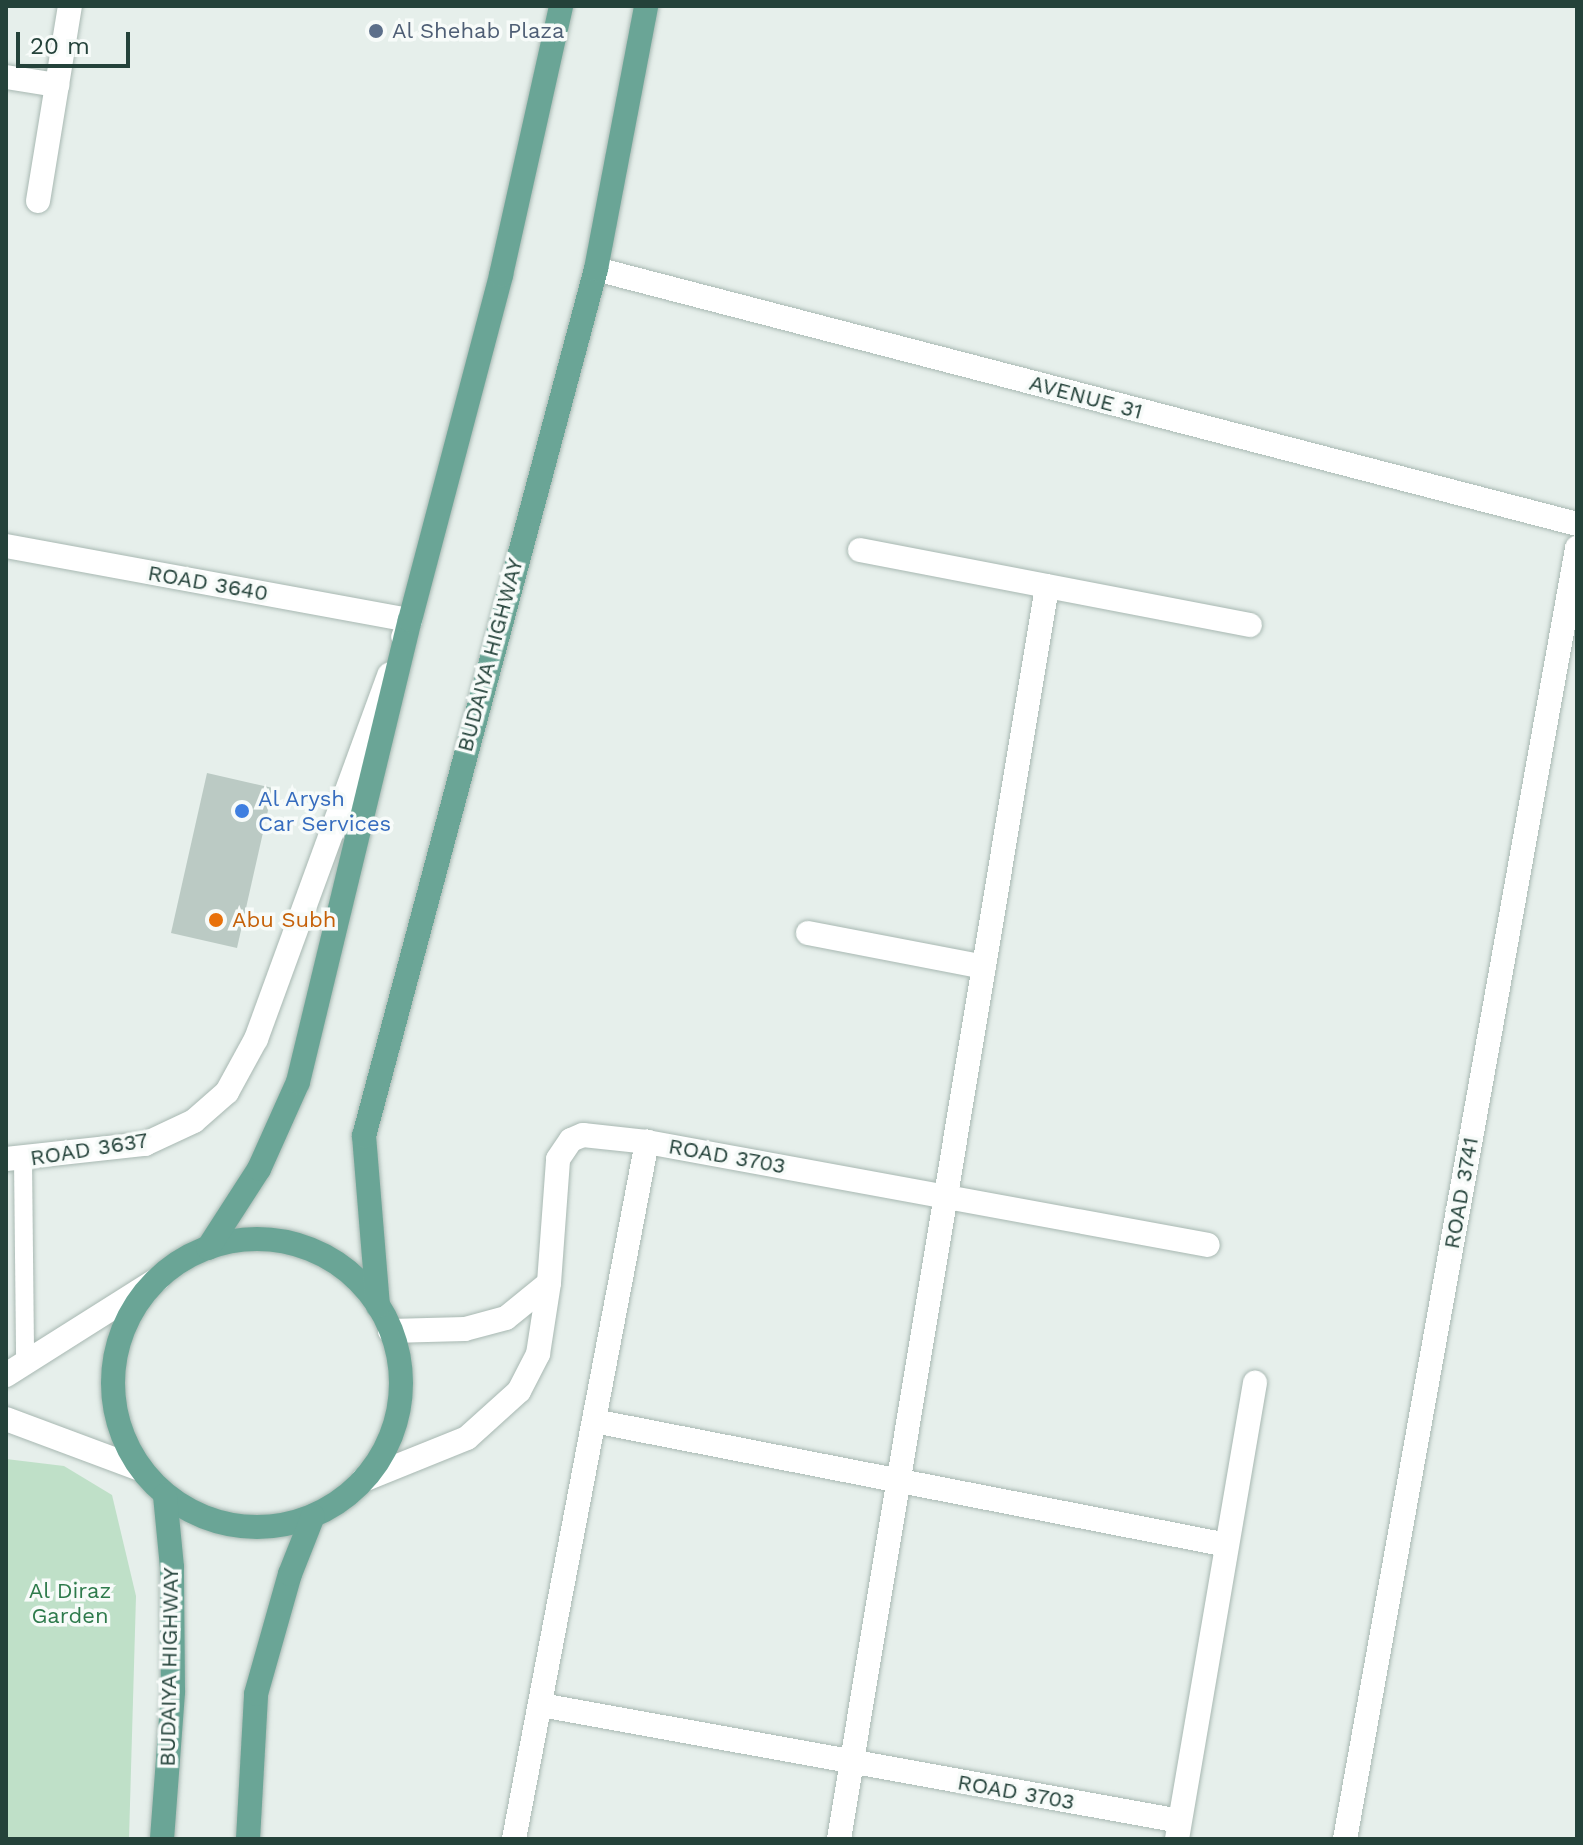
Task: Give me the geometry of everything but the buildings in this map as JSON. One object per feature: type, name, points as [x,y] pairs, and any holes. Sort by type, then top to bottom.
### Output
[{"type":"main road","points":[[208,1248],[259,1169],[298,1082],[410,620],[501,275],[561,6]]},
{"type":"main road","name":"BUDAIYA HIGHWAY","points":[[378,1306],[364,1136],[596,269],[646,6]]},
{"type":"main road","points":[[263,1239],[303,1247],[341,1266],[378,1306],[390,1331],[399,1369],[398,1409],[379,1459],[363,1480],[313,1516],[262,1527],[236,1526],[186,1510],[165,1495],[140,1469],[125,1443],[113,1386],[124,1327],[158,1279],[208,1248],[263,1239]]},
{"type":"main road","name":"BUDAIYA HIGHWAY","points":[[162,1839],[173,1691],[172,1567],[165,1495]]},
{"type":"main road","points":[[248,1839],[256,1694],[290,1574],[313,1516]]},
{"type":"street","points":[[38,201],[70,6]]},
{"type":"street","points":[[6,77],[57,85]]},
{"type":"street","name":"AVENUE 31","points":[[596,269],[1577,524]]},
{"type":"street","name":"ROAD 3640","points":[[6,546],[410,620]]},
{"type":"street","name":"ROAD 3741","points":[[1345,1839],[1577,548]]},
{"type":"street","points":[[860,550],[1250,625]]},
{"type":"street","points":[[839,1839],[1047,586]]},
{"type":"street","name":"ROAD 3637","points":[[15,1159],[145,1144],[194,1121],[227,1092],[256,1039],[316,863],[410,620]]},
{"type":"street","points":[[808,933],[984,967]]},
{"type":"street","points":[[363,1480],[467,1438],[519,1391],[538,1354],[549,1283],[555,1172],[563,1149],[595,1133],[647,1142]]},
{"type":"street","name":"ROAD 3703","points":[[514,1839],[647,1142],[1208,1245]]},
{"type":"street","points":[[16,1370],[158,1279]]},
{"type":"street","points":[[390,1331],[465,1329],[506,1318],[549,1283]]},
{"type":"street","name":"ROAD 3703","points":[[541,1705],[852,1762],[1178,1830],[1255,1383]]},
{"type":"street","points":[[6,1419],[140,1469]]},
{"type":"street","points":[[594,1421],[1227,1545]]},
{"type":"lane","points":[[15,1159],[16,1370]]},
{"type":"green space","name":"Al Diraz Garden","points":[[6,1459],[64,1466],[112,1495],[136,1596],[129,1839],[6,1839]]},
{"type":"place","name":"Al Shehab Plaza","points":[[376,31]]},
{"type":"place","name":"Al Arysh Car Services","points":[[242,811]]},
{"type":"place","name":"Abu Subh","points":[[216,920]]}]
